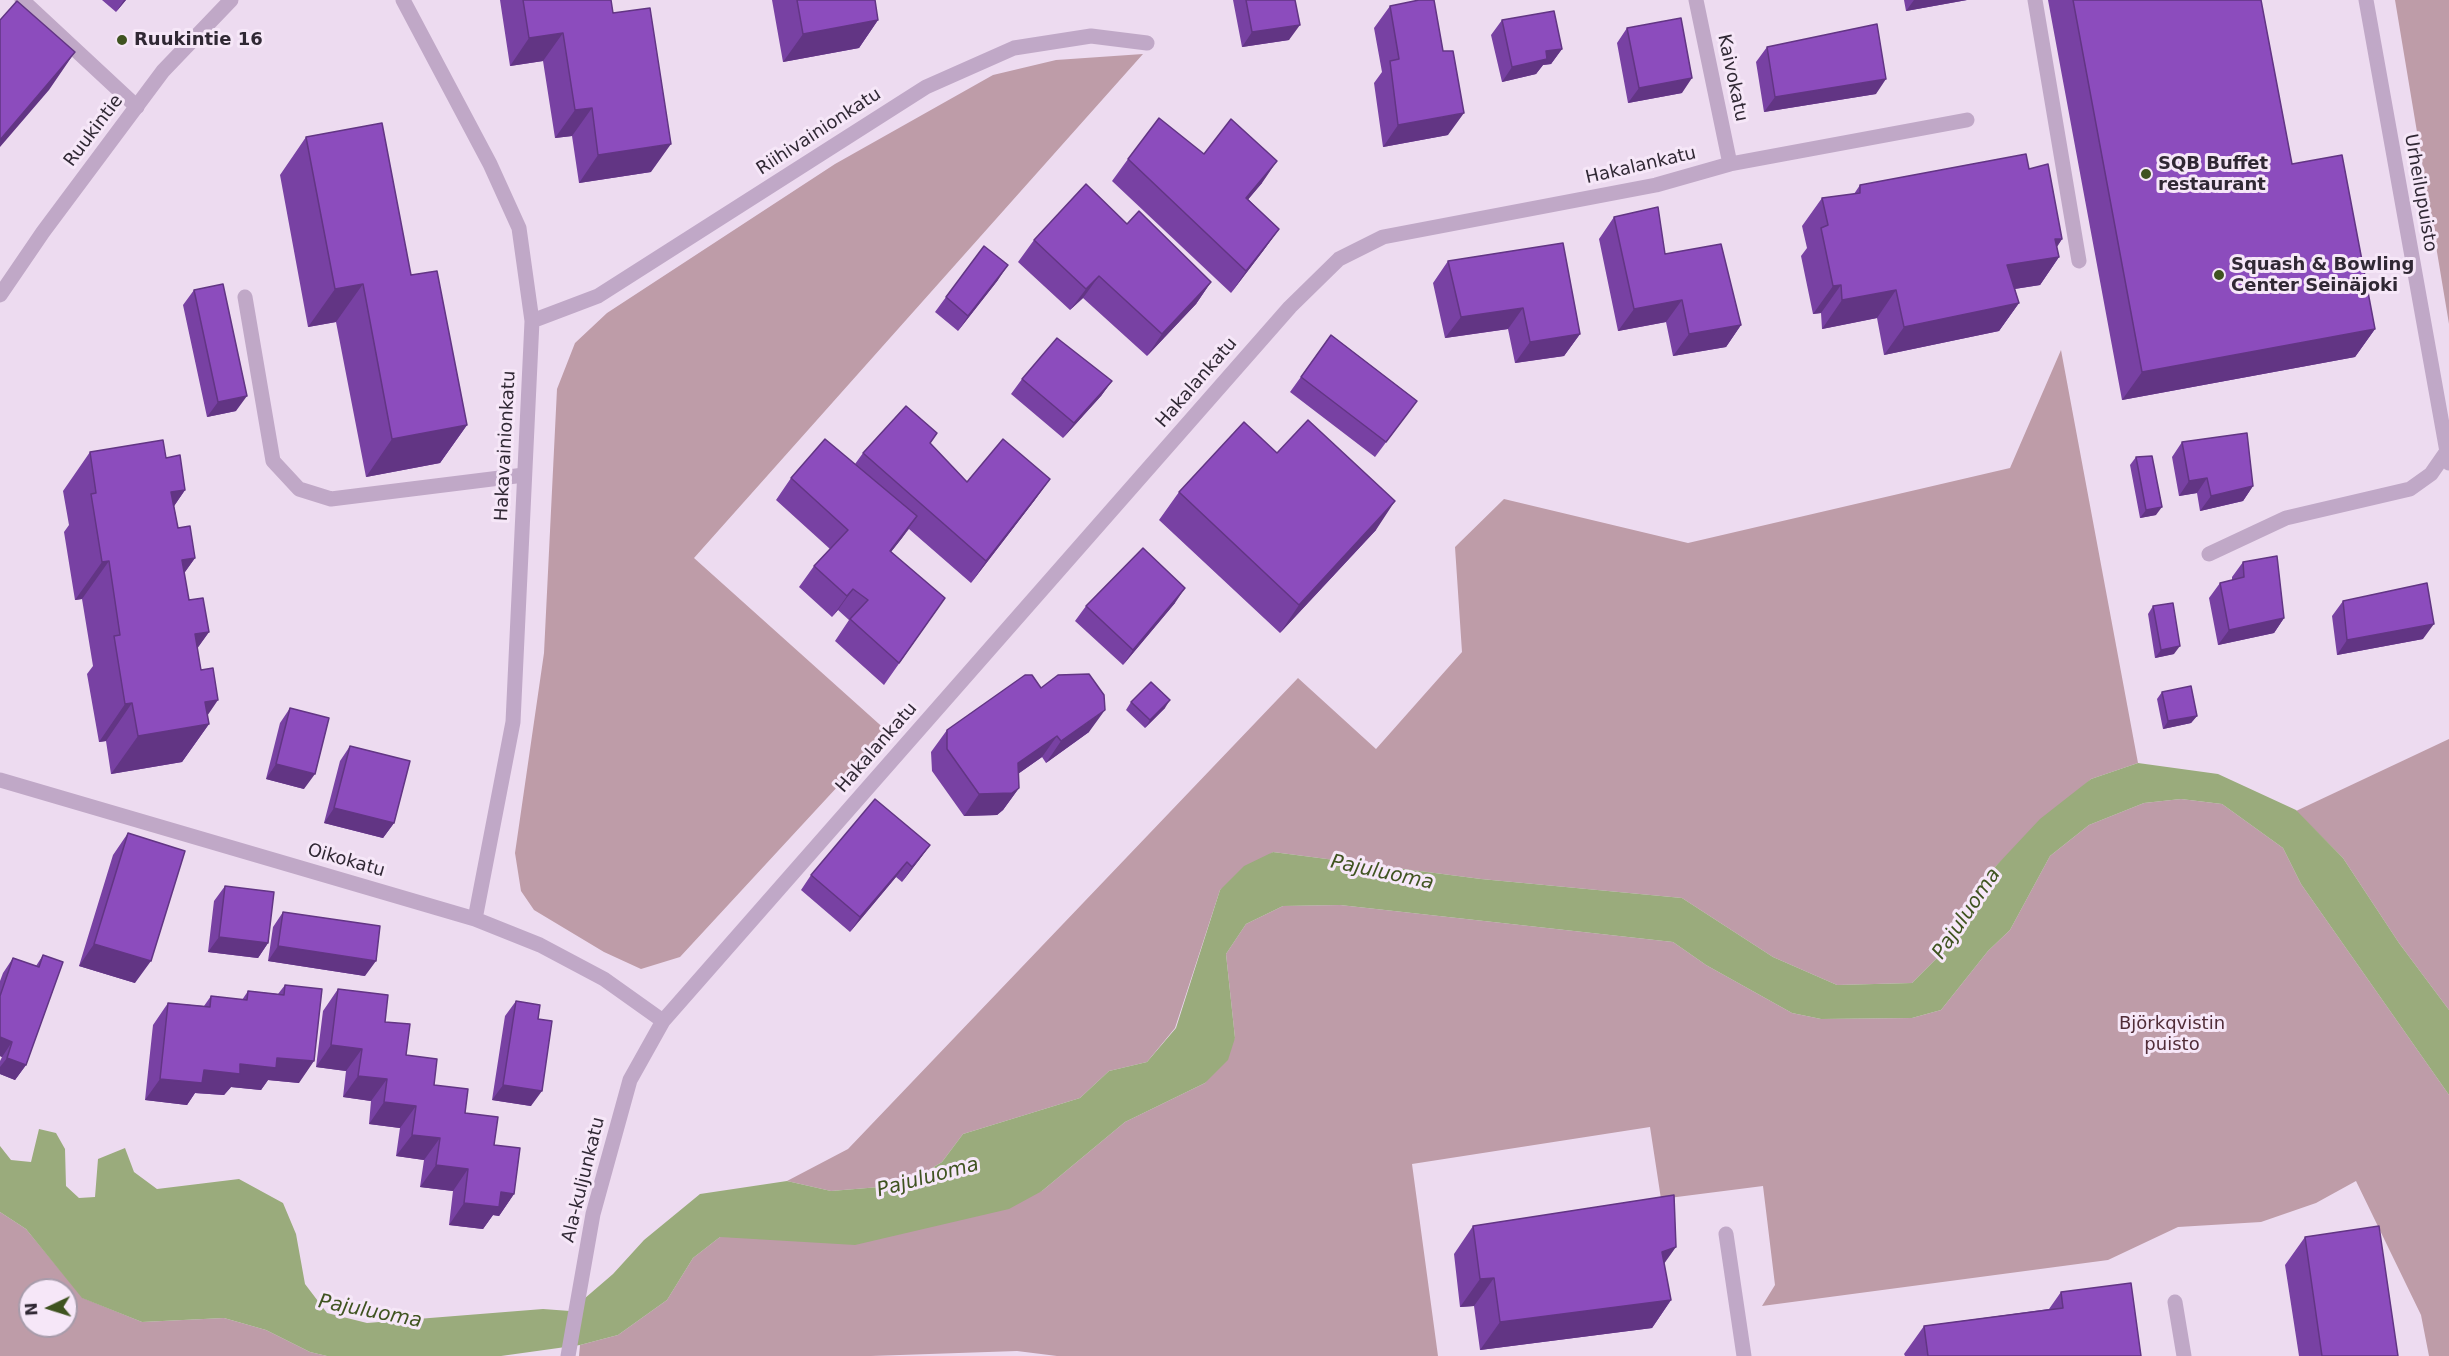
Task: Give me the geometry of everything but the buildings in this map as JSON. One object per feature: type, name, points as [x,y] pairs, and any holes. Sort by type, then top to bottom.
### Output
[{"type":"street","points":[[22,0],[137,107]]},
{"type":"street","name":"Ruukintie","points":[[0,295],[43,232],[163,71],[231,0]]},
{"type":"street","name":"Hakavainionkatu","points":[[403,0],[490,164],[519,228],[532,321],[513,722],[475,918]]},
{"type":"street","name":"Kaivokatu","points":[[1696,0],[1730,164]]},
{"type":"street","points":[[2035,0],[2079,261]]},
{"type":"street","name":"Urheilupuisto","points":[[2366,0],[2448,457]]},
{"type":"street","name":"Riihivainionkatu","points":[[532,321],[598,296],[926,87],[1014,48],[1091,36],[1147,43]]},
{"type":"street","name":"Hakalankatu","points":[[663,1022],[1290,307],[1339,259],[1383,237],[1656,185],[1730,164],[1967,120]]},
{"type":"street","points":[[245,297],[273,461],[298,489],[331,499],[524,475]]},
{"type":"street","points":[[2210,554],[2286,518],[2410,489],[2431,474],[2448,457]]},
{"type":"street","name":"Oikokatu","points":[[0,780],[475,918],[540,945],[604,979],[663,1022]]},
{"type":"street","name":"Ala-kuljunkatu","points":[[568,1356],[593,1214],[630,1080],[663,1022]]},
{"type":"street","points":[[1726,1234],[1744,1356]]},
{"type":"street","points":[[2175,1302],[2184,1356]]},
{"type":"green space","points":[[2395,0],[2449,0],[2449,324]]},
{"type":"green space","points":[[1143,54],[694,558],[888,732],[680,957],[641,969],[604,952],[534,910],[521,891],[515,853],[544,653],[557,389],[575,343],[607,313],[835,164],[993,75],[1056,60]]},
{"type":"green space","points":[[2061,350],[2138,763],[2091,779],[1995,867],[1951,944],[1912,983],[1837,985],[1773,957],[1682,898],[1481,879],[1273,852],[1220,890],[1175,1028],[1147,1062],[1109,1071],[1080,1098],[963,1134],[942,1162],[904,1185],[831,1191],[787,1181],[848,1149],[1298,678],[1376,749],[1462,652],[1455,547],[1504,499],[1688,543],[2010,468]]},
{"type":"green space","points":[[2449,739],[2449,1010],[2399,943],[2343,858],[2296,811]]},
{"type":"green space","name":"Björkqvistin puisto","points":[[2181,799],[2222,804],[2283,848],[2301,884],[2449,1095],[2449,1356],[2429,1356],[2421,1315],[2356,1181],[2316,1203],[2261,1222],[2178,1227],[2108,1260],[1762,1306],[1775,1285],[1763,1186],[1661,1199],[1650,1127],[1412,1164],[1438,1356],[1057,1356],[1017,1351],[871,1356],[579,1356],[580,1345],[618,1335],[667,1300],[693,1258],[720,1237],[758,1237],[1042,1191],[1125,1122],[1205,1083],[1235,1038],[1226,954],[1246,924],[1283,906],[1340,905],[1673,942],[1706,965],[1792,1013],[1821,1019],[1912,1018],[1941,1010],[1988,951],[2010,930],[2050,856],[2089,825],[2144,803]]},
{"type":"green space","points":[[0,1212],[26,1229],[66,1278],[18,1278],[18,1338],[78,1338],[78,1292],[83,1298],[142,1322],[224,1318],[266,1330],[310,1352],[327,1356],[0,1356]]},
{"type":"water","name":"Pajuluoma","points":[[2138,763],[2218,774],[2296,810],[2343,858],[2399,943],[2449,1010],[2449,1095],[2301,884],[2283,848],[2222,804],[2181,799],[2144,803],[2089,825],[2050,856],[2010,930],[1988,951],[1941,1010],[1912,1018],[1821,1019],[1792,1013],[1706,965],[1673,942],[1340,905],[1283,906],[1246,924],[1226,954],[1235,1038],[1228,1060],[1205,1083],[1125,1122],[1042,1191],[1009,1209],[855,1245],[720,1237],[693,1258],[667,1300],[618,1335],[580,1345],[501,1356],[327,1356],[310,1352],[266,1330],[224,1318],[142,1322],[82,1298],[78,1293],[78,1278],[66,1278],[26,1229],[0,1212],[0,1146],[11,1160],[31,1162],[39,1129],[56,1133],[65,1149],[66,1186],[79,1198],[95,1197],[98,1159],[125,1148],[134,1172],[157,1189],[239,1179],[283,1203],[296,1234],[305,1284],[327,1313],[367,1323],[543,1309],[570,1311],[613,1274],[644,1240],[700,1194],[787,1181],[831,1191],[904,1185],[942,1162],[963,1134],[1080,1098],[1109,1071],[1147,1062],[1176,1028],[1220,890],[1244,866],[1273,852],[1481,879],[1682,898],[1773,957],[1837,985],[1912,983],[1951,944],[1995,867],[2040,819],[2091,779]]},
{"type":"place","name":"Ruukintie 16","points":[[122,40]]},
{"type":"place","name":"SQB Buffet restaurant","points":[[2146,174]]},
{"type":"place","name":"Squash & Bowling Center Seinäjoki","points":[[2219,275]]}]
